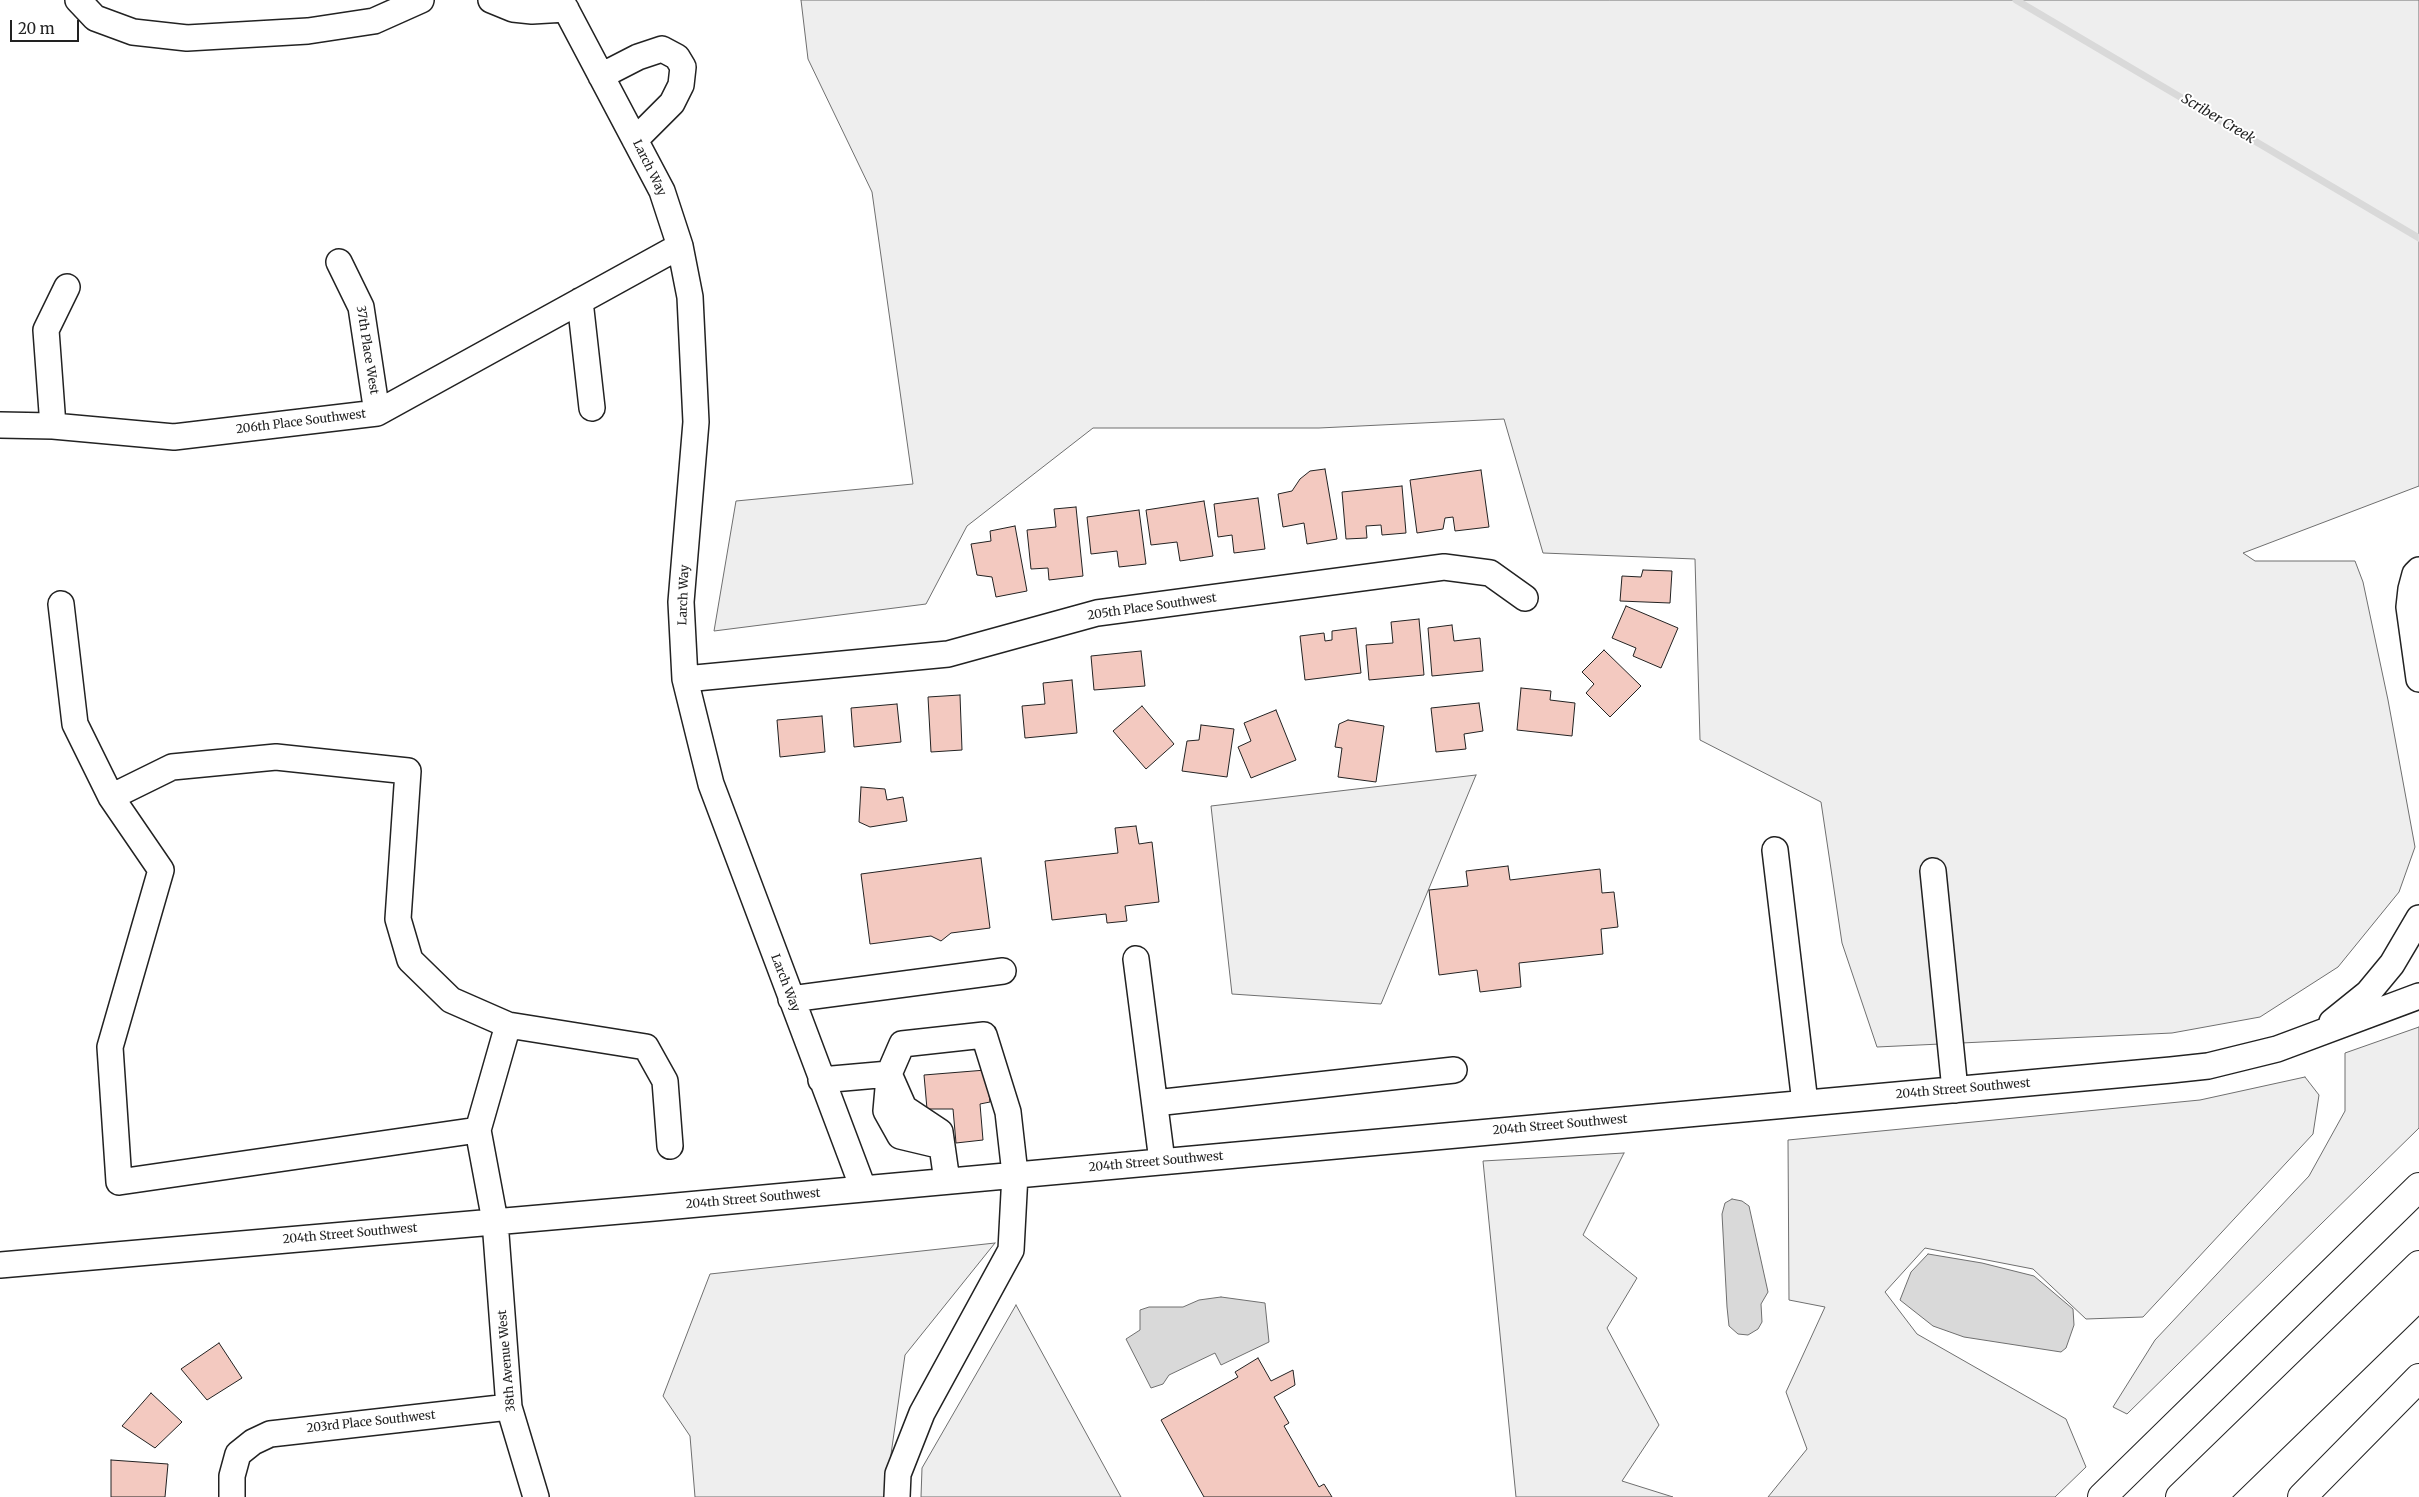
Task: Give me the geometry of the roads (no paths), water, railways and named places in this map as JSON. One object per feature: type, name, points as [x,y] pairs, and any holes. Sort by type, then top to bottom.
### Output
[{"type":"highway","points":[[2102,1497],[2419,1187]]},
{"type":"highway","points":[[2180,1497],[2419,1265]]},
{"type":"highway","points":[[2212,1497],[2419,1296]]},
{"type":"highway","points":[[2302,1497],[2419,1378]]},
{"type":"street","points":[[78,0],[95,18],[133,32],[187,38],[308,31],[374,21],[422,0]]},
{"type":"street","points":[[490,0],[513,9],[532,11],[564,4]]},
{"type":"street","name":"Larch Way","points":[[564,4],[662,191],[680,246],[690,297],[696,422],[681,602],[684,679],[711,784],[863,1188]]},
{"type":"street","points":[[601,76],[638,57],[662,49],[678,57],[683,67],[681,85],[672,103],[635,140]]},
{"type":"street","name":"206th Place Southwest","points":[[0,425],[53,426],[174,437],[376,413],[680,246]]},
{"type":"street","name":"37th Place West","points":[[339,262],[362,307],[376,413]]},
{"type":"street","points":[[53,426],[46,330],[67,287]]},
{"type":"street","points":[[580,301],[592,408]]},
{"type":"street","name":"205th Place Southwest","points":[[684,679],[948,654],[1097,613],[1444,567],[1490,573],[1525,598]]},
{"type":"street","points":[[2419,570],[2415,574],[2409,607],[2419,679]]},
{"type":"street","points":[[61,604],[75,724],[111,797],[161,870],[110,1046],[120,1182],[478,1130],[508,1025]]},
{"type":"street","points":[[111,797],[172,767],[266,758],[408,771],[398,919],[410,960],[451,1000],[508,1025],[646,1047],[665,1081],[670,1146]]},
{"type":"street","points":[[1775,850],[1805,1103]]},
{"type":"street","points":[[1933,871],[1955,1090]]},
{"type":"street","name":"204th Street Southwest","points":[[2309,1037],[2340,1017],[2368,992],[2417,930]]},
{"type":"street","points":[[1136,958],[1162,1161]]},
{"type":"street","points":[[791,999],[1003,971]]},
{"type":"street","name":"204th Street Southwest","points":[[0,1264],[495,1222],[2208,1066],[2269,1051],[2419,996]]},
{"type":"street","points":[[897,1497],[898,1474],[922,1413],[1011,1250],[1015,1174],[1008,1112],[984,1035],[902,1044],[889,1074],[904,1108],[941,1139],[946,1181]]},
{"type":"street","points":[[1154,1103],[1454,1070]]},
{"type":"street","points":[[821,1080],[889,1074]]},
{"type":"street","name":"38th Avenue West","points":[[478,1130],[495,1222],[509,1408],[536,1497]]},
{"type":"street","name":"203rd Place Southwest","points":[[232,1497],[232,1476],[238,1454],[252,1442],[261,1438],[293,1430],[509,1408]]},
{"type":"waterway","name":"Scriber Creek","points":[[2016,0],[2419,238]]}]
